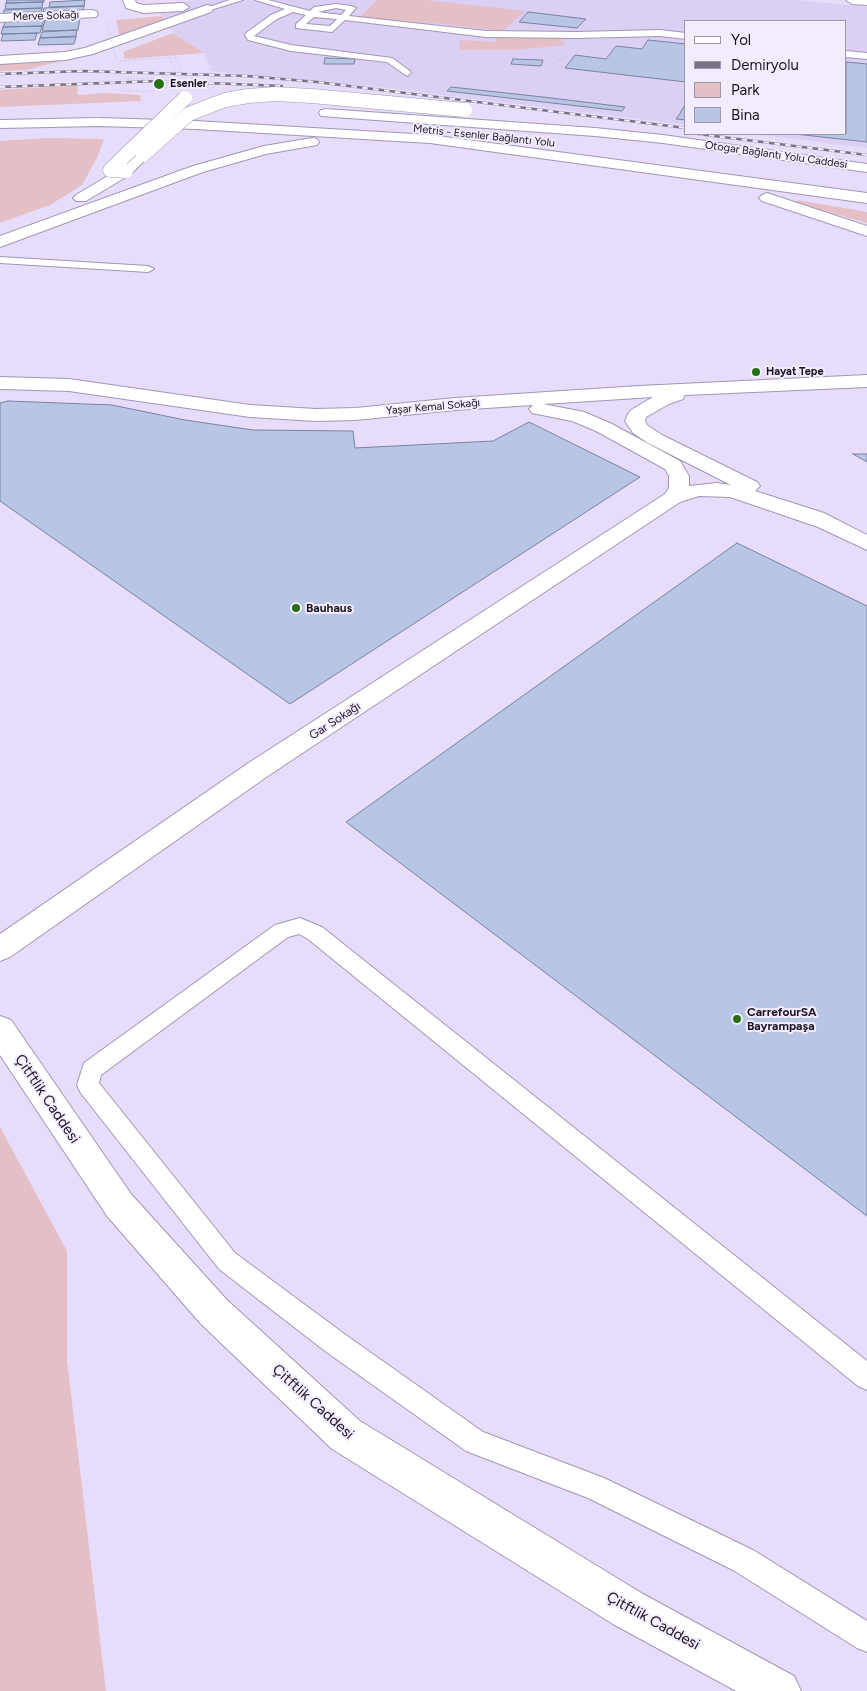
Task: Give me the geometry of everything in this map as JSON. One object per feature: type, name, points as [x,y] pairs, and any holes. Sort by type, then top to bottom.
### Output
[{"type":"main road","points":[[90,30],[95,0]]},
{"type":"main road","points":[[129,0],[130,5],[143,9],[186,7],[207,9]]},
{"type":"main road","points":[[852,0],[867,2]]},
{"type":"main road","points":[[0,60],[58,56],[88,51],[207,9]]},
{"type":"main road","name":"Merve Sokağı","points":[[0,18],[92,14]]},
{"type":"main road","points":[[0,230],[78,200],[104,186],[126,171],[189,114],[218,102],[248,96],[275,94],[312,96],[465,110],[541,120],[595,132]]},
{"type":"main road","points":[[126,171],[110,170],[184,98]]},
{"type":"main road","points":[[153,108],[248,110]]},
{"type":"main road","points":[[0,111],[101,115],[352,133],[457,143],[867,198]]},
{"type":"main road","points":[[313,112],[595,132]]},
{"type":"main road","points":[[0,124],[101,115]]},
{"type":"main road","name":"Metris - Esenler Bağlantı Yolu","points":[[101,115],[321,122],[425,129],[643,154],[867,188]]},
{"type":"main road","name":"Otogar Bağlantı Yolu Caddesi","points":[[595,132],[663,139],[867,168]]},
{"type":"main road","points":[[0,242],[198,169],[264,150],[296,144],[340,140],[381,139],[457,143]]},
{"type":"main road","points":[[615,164],[732,189],[795,206],[867,231]]},
{"type":"main road","points":[[694,175],[867,205]]},
{"type":"main road","name":"Yaşar Kemal Sokağı","points":[[0,383],[69,385],[276,414],[356,414],[455,404],[639,392],[867,381]]},
{"type":"main road","points":[[687,391],[662,400],[638,414],[635,421],[640,429],[655,439],[867,542]]},
{"type":"main road","points":[[455,404],[480,407],[542,409],[577,416],[603,427],[673,465],[679,476],[679,488],[672,498]]},
{"type":"main road","name":"Gar Sokağı","points":[[0,948],[256,771],[672,498],[696,490],[717,489],[732,491],[758,498],[832,525]]},
{"type":"main road","name":"Çitftlik Caddesi","points":[[0,1029],[119,1205],[214,1312],[346,1435],[628,1609],[779,1691]]},
{"type":"lane","points":[[207,9],[239,0]]},
{"type":"lane","points":[[259,0],[312,14],[486,34],[577,36],[660,33],[684,36]]},
{"type":"lane","points":[[336,6],[352,8],[332,29],[299,26],[312,14],[317,9],[336,6]]},
{"type":"lane","points":[[292,9],[274,17],[249,35],[251,38],[291,48],[390,60],[407,73]]},
{"type":"lane","points":[[847,54],[867,56]]},
{"type":"lane","points":[[0,260],[148,269]]},
{"type":"lane","points":[[867,1377],[315,934],[300,926],[282,931],[92,1070],[88,1085],[227,1261],[334,1342],[475,1442],[595,1487],[743,1560],[867,1638]]},
{"type":"path","points":[[106,21],[117,62],[177,57],[181,69],[175,70],[170,58]]},
{"type":"path","points":[[126,79],[158,78]]},
{"type":"path","points":[[121,91],[154,91]]},
{"type":"shaded area","points":[[198,0],[798,0],[867,7],[867,148],[762,135],[847,135],[847,20],[684,20],[684,125],[387,88],[211,71],[204,53],[173,33],[155,5]]},
{"type":"green space","points":[[377,0],[425,0],[525,11],[503,31],[360,17]]},
{"type":"green space","points":[[162,16],[165,21],[120,38],[116,20]]},
{"type":"green space","points":[[173,33],[204,53],[125,59],[123,52]]},
{"type":"green space","points":[[498,37],[561,38],[565,45],[516,50],[459,50],[460,40],[495,42]]},
{"type":"green space","points":[[86,55],[26,70],[0,71],[0,64]]},
{"type":"green space","points":[[77,85],[78,95],[106,93],[140,95],[141,101],[0,107],[0,90]]},
{"type":"green space","points":[[47,138],[104,139],[97,158],[82,185],[50,205],[0,223],[0,141]]},
{"type":"green space","points":[[797,200],[867,212],[867,223],[797,203]]},
{"type":"green space","points":[[0,1127],[67,1251],[67,1360],[106,1691],[0,1691]]},
{"type":"building","points":[[7,0],[44,0],[44,2],[6,3]]},
{"type":"building","points":[[85,0],[84,6],[49,7],[50,2]]},
{"type":"building","points":[[43,2],[42,8],[5,9],[6,3]]},
{"type":"building","points":[[84,6],[83,12],[43,13],[44,8]]},
{"type":"building","points":[[42,8],[41,13],[3,15],[4,10]]},
{"type":"building","points":[[528,12],[586,19],[577,28],[519,22]]},
{"type":"building","points":[[80,18],[78,30],[42,31],[45,20]]},
{"type":"building","points":[[44,19],[42,26],[3,27],[6,21]]},
{"type":"building","points":[[42,26],[40,33],[1,34],[3,27]]},
{"type":"building","points":[[77,30],[76,36],[40,38],[42,32]]},
{"type":"building","points":[[37,33],[35,40],[1,41],[3,34]]},
{"type":"building","points":[[76,37],[74,44],[38,45],[40,38]]},
{"type":"building","points":[[648,40],[684,44],[684,82],[565,68],[575,55],[606,59],[616,46],[642,49]]},
{"type":"building","points":[[325,58],[355,59],[354,64],[324,64]]},
{"type":"building","points":[[513,59],[543,60],[541,66],[511,64]]},
{"type":"building","points":[[847,62],[867,64],[867,142],[804,135],[847,135]]},
{"type":"building","points":[[451,87],[625,107],[622,111],[447,91]]},
{"type":"building","points":[[684,106],[684,120],[676,119]]},
{"type":"building","name":"Bauhaus","points":[[8,401],[112,405],[185,420],[253,430],[353,431],[355,448],[493,441],[529,422],[640,477],[290,704],[0,501],[0,403]]},
{"type":"building","points":[[853,454],[867,454],[867,462]]},
{"type":"building","name":"CarrefourSA Bayrampaşa","points":[[737,543],[867,606],[867,1216],[346,822]]},
{"type":"railway","points":[[0,74],[83,71],[247,76],[317,82],[684,128]]},
{"type":"railway","points":[[0,87],[158,81],[282,86]]},
{"type":"railway","points":[[706,135],[867,155]]},
{"type":"place","name":"Esenler","points":[[159,84]]},
{"type":"place","name":"Hayat Tepe","points":[[756,372]]},
{"type":"place","name":"Bauhaus","points":[[296,608]]},
{"type":"place","name":"CarrefourSA Bayrampaşa","points":[[737,1019]]}]
